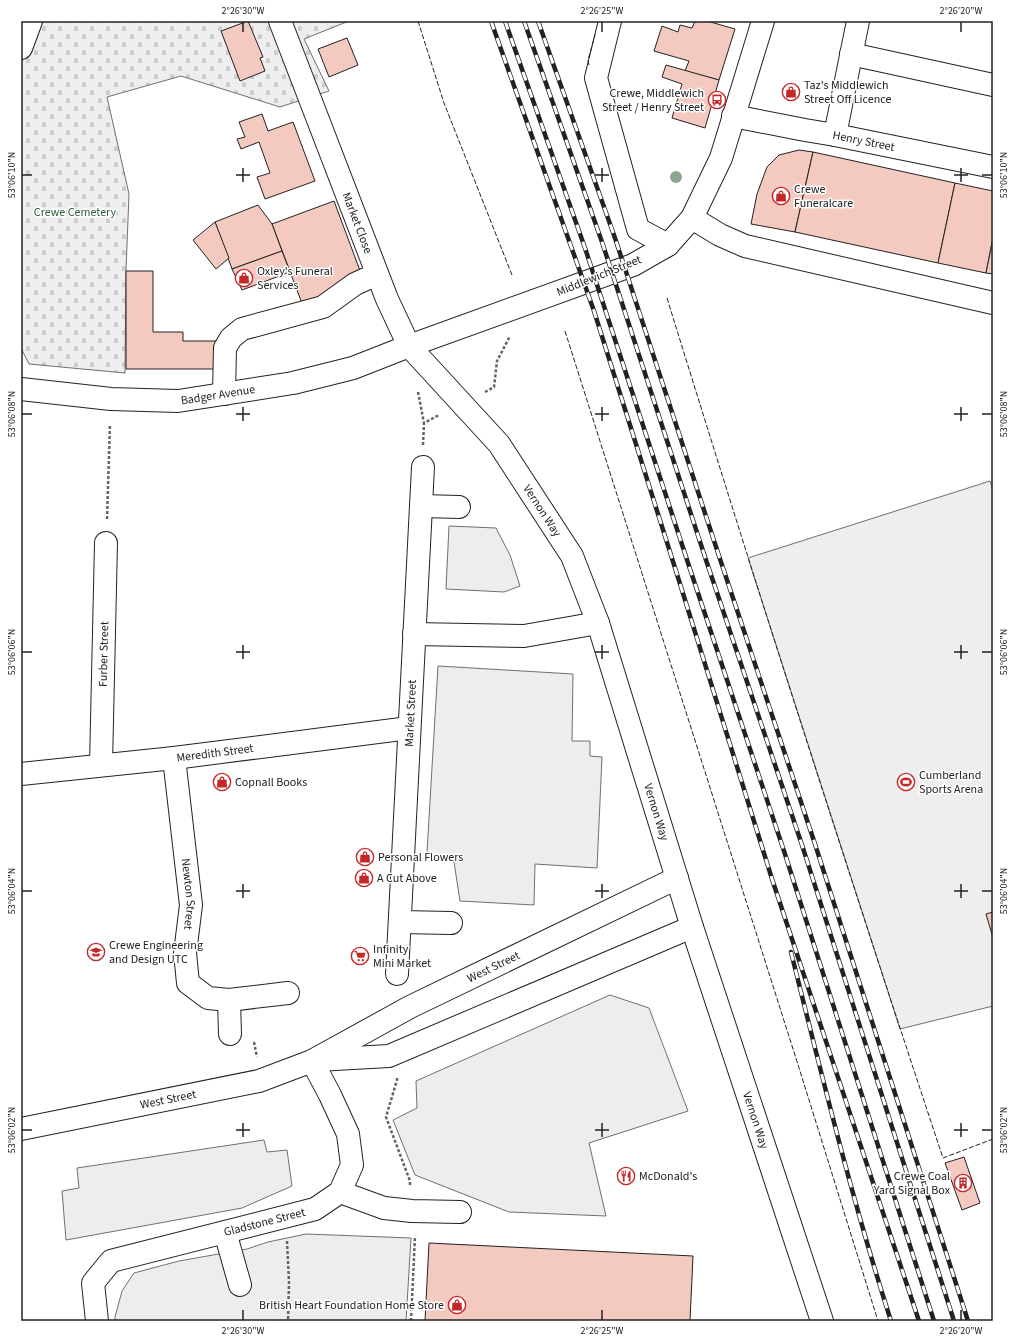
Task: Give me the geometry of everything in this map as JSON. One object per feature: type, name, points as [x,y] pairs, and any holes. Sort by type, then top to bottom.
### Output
[{"type":"street","points":[[21,48],[31,21]]},
{"type":"street","name":"Market Close","points":[[280,21],[377,274],[409,346]]},
{"type":"street","points":[[610,21],[596,78],[638,229],[668,244]]},
{"type":"street","name":"Middlewich Street","points":[[409,346],[633,265],[668,244],[692,218],[721,158],[763,21]]},
{"type":"street","points":[[835,134],[858,21]]},
{"type":"street","points":[[851,54],[993,86]]},
{"type":"street","name":"Henry Street","points":[[733,116],[805,130],[835,134],[993,167]]},
{"type":"street","points":[[692,218],[720,236],[745,246],[993,303]]},
{"type":"street","points":[[224,394],[225,348],[231,338],[242,329],[324,307],[355,284],[377,274]]},
{"type":"street","name":"Badger Avenue","points":[[21,389],[111,399],[178,401],[293,383],[354,368],[409,346]]},
{"type":"street","name":"Vernon Way","points":[[409,346],[460,404],[498,444],[572,556],[598,623],[692,927],[822,1321]]},
{"type":"street","name":"Market Street","points":[[397,974],[423,467]]},
{"type":"street","points":[[421,506],[459,507]]},
{"type":"street","name":"Furber Street","points":[[101,765],[106,543]]},
{"type":"street","points":[[414,634],[524,636],[598,623]]},
{"type":"street","name":"Meredith Street","points":[[21,774],[174,758],[409,728]]},
{"type":"street","name":"Newton Street","points":[[174,758],[191,905],[185,953],[188,983],[208,998],[229,1000],[288,993]]},
{"type":"street","name":"West Street","points":[[21,1129],[262,1079],[312,1061],[410,1007],[677,878]]},
{"type":"street","points":[[400,922],[452,923]]},
{"type":"street","name":"West Street","points":[[312,1061],[389,1056],[692,927]]},
{"type":"street","points":[[229,1000],[230,1034]]},
{"type":"street","points":[[312,1061],[348,1134],[352,1165],[340,1192],[384,1208],[412,1211],[460,1212]]},
{"type":"street","name":"Gladstone Street","points":[[97,1321],[93,1283],[111,1260],[315,1209],[340,1192]]},
{"type":"street","points":[[225,1232],[240,1285]]},
{"type":"path","points":[[423,467],[424,423],[494,387],[497,361],[510,335]]},
{"type":"path","points":[[106,543],[111,399]]},
{"type":"path","points":[[230,1034],[252,1033],[262,1079]]},
{"type":"path","points":[[389,1056],[397,1080],[386,1117],[410,1181],[412,1211]]},
{"type":"path","points":[[286,1217],[289,1282],[288,1321]]},
{"type":"path","points":[[411,1321],[415,1236]]},
{"type":"green space","name":"Crewe Cemetery","points":[[21,21],[349,21],[304,39],[329,91],[280,107],[181,76],[107,97],[129,194],[126,271],[125,373],[29,364],[21,348]]},
{"type":"green space","name":"Cumberland Sports Arena","points":[[990,481],[993,490],[993,1006],[900,1029],[748,558]]},
{"type":"shaded area","points":[[449,526],[496,528],[510,555],[520,586],[504,592],[446,589]]},
{"type":"shaded area","points":[[438,666],[573,674],[572,741],[590,741],[590,756],[602,757],[597,868],[535,864],[534,905],[460,901],[454,862],[427,852]]},
{"type":"shaded area","points":[[610,995],[649,1008],[688,1111],[589,1143],[606,1216],[509,1212],[415,1175],[393,1120],[417,1108],[416,1081]]},
{"type":"shaded area","points":[[264,1140],[267,1152],[287,1150],[292,1186],[242,1208],[66,1240],[62,1191],[79,1188],[77,1168]]},
{"type":"shaded area","points":[[306,1234],[411,1238],[406,1321],[115,1321],[122,1291],[134,1273],[179,1261],[247,1249],[268,1242]]},
{"type":"building","points":[[248,21],[263,57],[260,58],[265,71],[240,81],[221,31]]},
{"type":"building","points":[[695,21],[707,21],[735,29],[719,80],[685,71],[689,61],[654,51],[662,26],[678,32],[680,25],[692,28]]},
{"type":"building","points":[[347,38],[358,65],[329,77],[318,49]]},
{"type":"building","points":[[666,65],[719,80],[705,128],[672,118],[682,84],[662,77]]},
{"type":"building","points":[[262,114],[268,131],[293,122],[315,181],[265,199],[257,177],[270,173],[259,142],[241,149],[237,139],[245,137],[239,122]]},
{"type":"building","points":[[799,150],[813,152],[795,232],[751,224],[757,194],[767,167],[779,155]]},
{"type":"building","points":[[813,152],[955,183],[938,263],[795,232]]},
{"type":"building","points":[[955,183],[993,191],[993,238],[986,273],[938,263]]},
{"type":"building","points":[[334,201],[362,276],[303,306],[272,224]]},
{"type":"building","points":[[258,205],[272,224],[282,251],[232,269],[215,222]]},
{"type":"building","points":[[215,222],[229,258],[216,269],[193,240]]},
{"type":"building","points":[[993,238],[993,274],[986,273]]},
{"type":"building","points":[[282,251],[290,272],[242,290],[232,269]]},
{"type":"building","points":[[126,271],[153,271],[153,332],[183,332],[183,341],[218,341],[218,369],[126,369]]},
{"type":"building","points":[[993,912],[993,938],[986,914]]},
{"type":"building","name":"Crewe Coal Yard Signal Box","points":[[964,1157],[980,1203],[962,1210],[945,1163]]},
{"type":"building","points":[[429,1243],[693,1256],[690,1321],[425,1321]]},
{"type":"railway","points":[[491,21],[594,311],[772,879],[919,1321]]},
{"type":"railway","points":[[505,21],[585,248],[784,851],[934,1321]]},
{"type":"railway","points":[[524,21],[602,242],[706,560],[802,845],[954,1321]]},
{"type":"railway","points":[[538,21],[615,238],[814,841],[968,1321]]},
{"type":"railway","points":[[791,952],[850,1184],[891,1321]]},
{"type":"fence","points":[[418,21],[444,103],[512,275]]},
{"type":"fence","points":[[589,65],[588,60],[595,35]]},
{"type":"fence","points":[[667,298],[734,514],[943,1158],[993,1139]]},
{"type":"fence","points":[[565,331],[878,1321]]},
{"type":"place","name":"Taz's Middlewich Street Off Licence","points":[[791,92]]},
{"type":"place","name":"Crewe, Middlewich Street / Henry Street","points":[[717,100]]},
{"type":"place","name":"Crewe Funeralcare","points":[[781,196]]},
{"type":"place","name":"Oxley's Funeral Services","points":[[244,278]]},
{"type":"place","name":"Copnall Books","points":[[222,782]]},
{"type":"place","name":"Cumberland Sports Arena","points":[[906,782]]},
{"type":"place","name":"Personal Flowers","points":[[365,857]]},
{"type":"place","name":"A Cut Above","points":[[364,878]]},
{"type":"place","name":"Crewe Engineering and Design UTC","points":[[96,952]]},
{"type":"place","name":"Infinity Mini Market","points":[[360,956]]},
{"type":"place","name":"McDonald's","points":[[626,1176]]},
{"type":"place","name":"Crewe Coal Yard Signal Box","points":[[963,1183]]},
{"type":"place","name":"British Heart Foundation Home Store","points":[[457,1305]]}]
